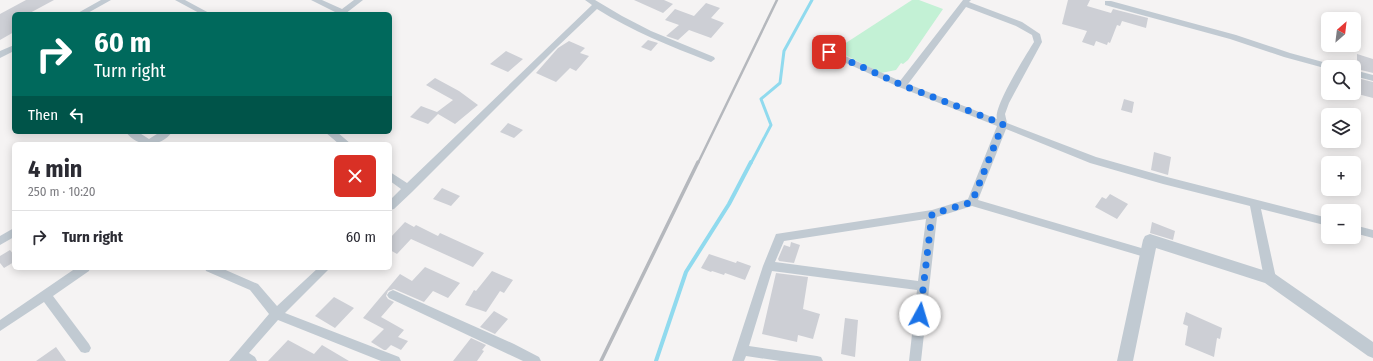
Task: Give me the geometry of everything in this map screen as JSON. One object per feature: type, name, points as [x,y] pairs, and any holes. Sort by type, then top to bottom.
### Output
[{"type":"street","points":[[84,12],[107,0]]},
{"type":"street","points":[[179,0],[203,12]]},
{"type":"street","points":[[315,0],[339,12]]},
{"type":"street","points":[[342,12],[359,0]]},
{"type":"street","points":[[902,85],[965,2],[1019,24],[1036,34],[1038,42],[1004,103],[1000,114],[1003,124],[972,202]]},
{"type":"street","points":[[392,204],[553,46],[593,3],[657,38],[711,59]]},
{"type":"street","points":[[1108,3],[1234,37],[1321,64]]},
{"type":"street","points":[[829,52],[902,85],[1093,160],[1163,180],[1321,220]]},
{"type":"street","points":[[1361,75],[1373,78]]},
{"type":"street","points":[[134,134],[146,142]]},
{"type":"street","points":[[152,142],[164,134]]},
{"type":"street","points":[[333,134],[343,142]]},
{"type":"street","points":[[392,177],[408,189]]},
{"type":"street","points":[[817,361],[740,356],[768,266],[780,237],[932,214],[972,202],[1148,254]]},
{"type":"street","points":[[1254,202],[1270,278]]},
{"type":"street","points":[[915,361],[932,214]]},
{"type":"street","points":[[1361,231],[1373,234]]},
{"type":"street","points":[[0,241],[12,233]]},
{"type":"street","points":[[1125,361],[1150,240],[1270,278],[1373,351]]},
{"type":"street","points":[[768,266],[923,286]]},
{"type":"street","points":[[0,326],[82,270]]},
{"type":"street","points":[[215,270],[254,287],[276,314],[395,361]]},
{"type":"street","points":[[242,359],[276,314],[323,270]]},
{"type":"street","points":[[393,295],[510,348],[535,361]]},
{"type":"street","points":[[46,296],[85,348]]},
{"type":"green space","points":[[912,0],[919,0],[943,9],[908,60],[903,64],[901,63],[896,70],[881,73],[835,50]]},
{"type":"building","points":[[26,0],[54,0],[32,12],[12,12],[12,33],[0,40],[0,14]]},
{"type":"building","points":[[634,0],[664,0],[673,4],[663,13]]},
{"type":"building","points":[[1068,0],[1090,0],[1087,6],[1111,13],[1113,9],[1148,18],[1146,28],[1122,21],[1120,26],[1117,25],[1110,43],[1108,42],[1107,45],[1096,41],[1094,46],[1082,42],[1087,31],[1062,24]]},
{"type":"building","points":[[706,3],[720,8],[711,18],[724,23],[711,38],[689,30],[678,40],[666,36],[679,25],[665,20],[675,9],[694,16]]},
{"type":"building","points":[[648,40],[658,43],[651,51],[641,47]]},
{"type":"building","points":[[569,41],[585,48],[580,53],[589,56],[576,71],[570,68],[556,82],[536,73],[558,48]]},
{"type":"building","points":[[506,51],[523,59],[508,72],[490,64]]},
{"type":"building","points":[[1357,54],[1373,59],[1373,73],[1361,70],[1361,60],[1357,60]]},
{"type":"building","points":[[435,78],[459,91],[478,105],[455,124],[438,114],[428,124],[410,117],[421,106],[437,112],[453,100],[426,85]]},
{"type":"building","points":[[1361,79],[1373,82],[1373,98],[1361,95]]},
{"type":"building","points":[[1124,99],[1134,102],[1132,113],[1121,110]]},
{"type":"building","points":[[508,123],[523,130],[514,138],[500,132]]},
{"type":"building","points":[[1154,152],[1171,157],[1168,175],[1151,170]]},
{"type":"building","points":[[442,188],[460,196],[451,206],[433,199]]},
{"type":"building","points":[[1110,194],[1128,204],[1117,219],[1095,207],[1102,197],[1106,199]]},
{"type":"building","points":[[405,222],[414,227],[416,225],[438,236],[440,233],[484,253],[473,267],[411,239],[397,254],[392,251],[392,236]]},
{"type":"building","points":[[1152,222],[1175,231],[1173,240],[1150,233]]},
{"type":"building","points":[[791,242],[800,245],[794,263],[779,261],[778,259],[784,245],[790,247]]},
{"type":"building","points":[[10,250],[12,252],[12,263],[4,268],[0,263],[0,256]]},
{"type":"building","points":[[709,254],[736,263],[737,261],[751,266],[745,280],[725,273],[724,275],[701,268]]},
{"type":"building","points":[[425,267],[460,283],[448,298],[433,291],[424,302],[394,289],[388,291],[386,296],[394,302],[381,317],[404,330],[398,337],[408,341],[401,350],[391,345],[384,350],[371,342],[384,329],[363,318],[400,274],[412,281]]},
{"type":"building","points":[[492,271],[513,280],[504,293],[500,291],[486,312],[465,305],[474,290],[476,291]]},
{"type":"building","points":[[776,273],[808,277],[803,309],[820,314],[813,339],[798,335],[797,342],[762,334]]},
{"type":"building","points":[[334,297],[354,308],[335,328],[315,316]]},
{"type":"building","points":[[494,311],[508,319],[495,334],[480,327]]},
{"type":"building","points":[[1186,312],[1222,328],[1220,339],[1217,338],[1214,357],[1185,345],[1188,326],[1183,324]]},
{"type":"building","points":[[845,318],[858,320],[855,357],[841,354]]},
{"type":"building","points":[[471,338],[486,345],[477,361],[453,361]]},
{"type":"building","points":[[288,340],[314,354],[322,345],[349,361],[268,361]]},
{"type":"building","points":[[56,347],[66,361],[36,361]]},
{"type":"waterway","points":[[751,163],[771,125],[761,99],[780,83],[784,51],[812,0]]},
{"type":"waterway","points":[[656,361],[686,272],[729,204],[751,162]]},
{"type":"railway","points":[[698,163],[777,0]]},
{"type":"railway","points":[[601,361],[698,162]]},
{"type":"route","points":[[829,52],[902,85],[1003,124],[972,202],[932,214],[920,315]]}]
